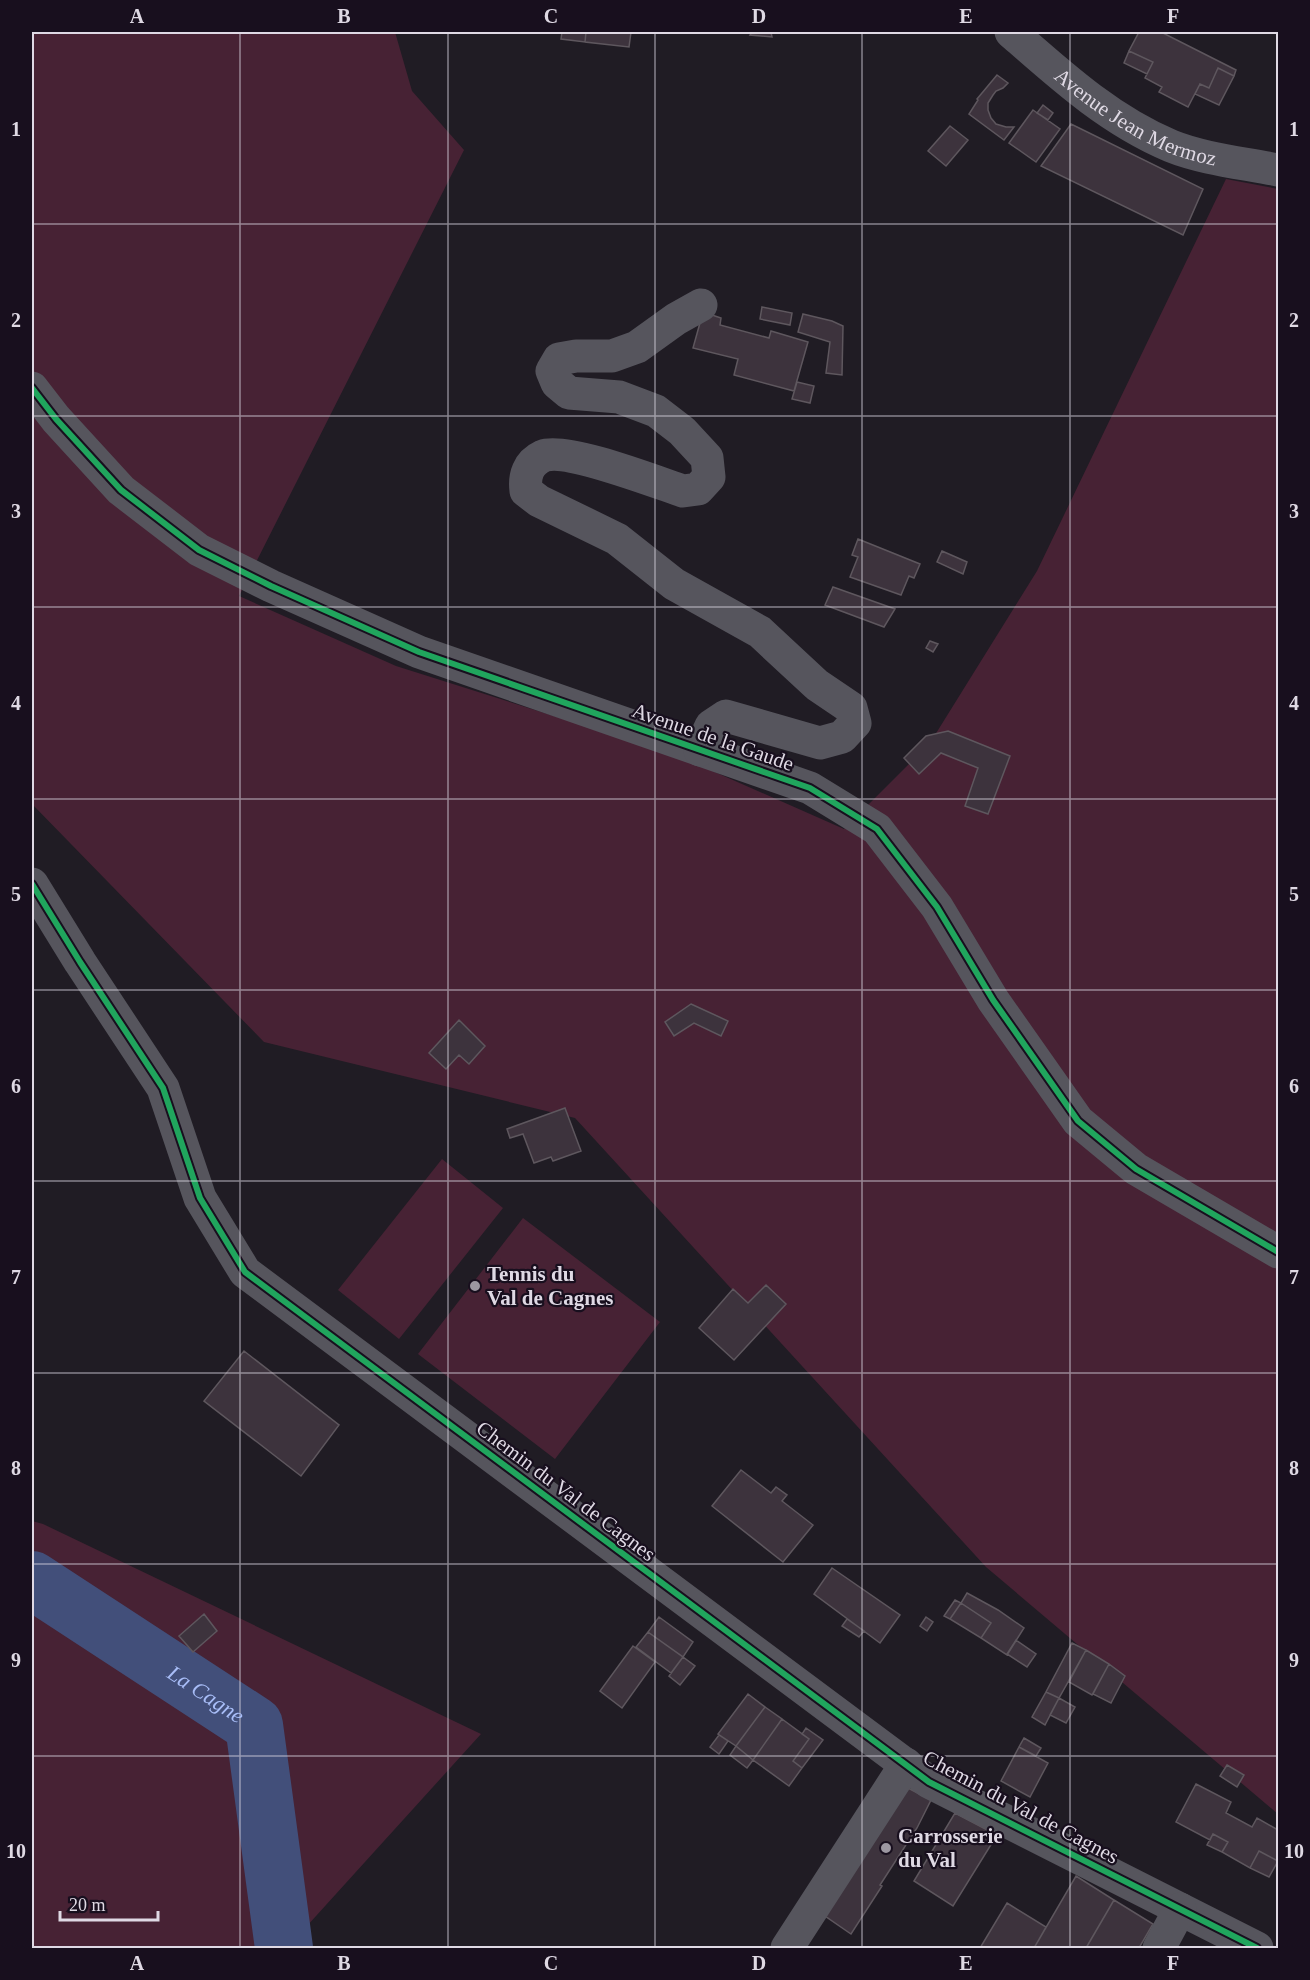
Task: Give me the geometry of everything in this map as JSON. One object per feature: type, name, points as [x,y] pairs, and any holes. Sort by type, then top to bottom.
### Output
[{"type":"street","name":"Avenue Jean Mermoz","points":[[1011,32],[1080,93],[1129,124],[1172,146],[1220,159],[1278,170]]},
{"type":"street","points":[[700,750],[711,726],[726,716],[820,743],[842,737],[855,723],[851,708],[817,686],[760,632],[674,584],[617,538],[538,501],[526,490],[524,478],[531,466],[544,456],[579,457],[683,491],[698,489],[709,477],[707,458],[682,431],[656,411],[619,397],[569,393],[558,383],[552,371],[559,359],[576,356],[612,356],[638,347],[676,319],[701,305]]},
{"type":"street","name":"Avenue de la Gaude","points":[[32,388],[56,419],[121,490],[199,550],[271,586],[419,652],[810,788],[877,828],[937,907],[993,1000],[1078,1121],[1136,1169],[1278,1252]]},
{"type":"street","name":"Chemin du Val de Cagnes","points":[[32,884],[163,1089],[200,1198],[245,1272],[929,1782],[1257,1948]]},
{"type":"street","points":[[786,1948],[906,1764]]},
{"type":"street","points":[[1158,1948],[1180,1910]]},
{"type":"shaded area","points":[[32,32],[395,32],[412,91],[464,150],[239,596],[396,666],[674,754],[844,829],[930,743],[1037,571],[1226,179],[1278,189],[1278,1814],[986,1567],[575,1118],[264,1042],[32,804]]},
{"type":"shaded area","points":[[442,1159],[503,1208],[399,1339],[338,1290]]},
{"type":"shaded area","points":[[523,1218],[660,1322],[555,1459],[418,1354]]},
{"type":"shaded area","points":[[32,1521],[43,1524],[481,1734],[287,1948],[32,1948]]},
{"type":"building","points":[[562,32],[586,32],[585,42],[561,39]]},
{"type":"building","points":[[586,32],[631,32],[629,47],[585,42]]},
{"type":"building","points":[[752,32],[771,32],[772,37],[750,35]]},
{"type":"building","points":[[1139,32],[1161,32],[1236,70],[1234,76],[1218,68],[1209,88],[1200,84],[1188,107],[1159,92],[1162,87],[1145,78],[1153,62],[1129,51]]},
{"type":"building","points":[[1129,51],[1153,62],[1147,74],[1124,63]]},
{"type":"building","points":[[1218,68],[1234,76],[1219,105],[1195,94],[1200,84],[1209,88]]},
{"type":"building","points":[[997,75],[1008,83],[993,95],[988,103],[988,110],[996,124],[1014,127],[1004,140],[969,114],[977,99]]},
{"type":"building","points":[[1043,105],[1053,113],[1048,120],[1037,113]]},
{"type":"building","points":[[1033,110],[1060,129],[1036,162],[1009,143]]},
{"type":"building","points":[[1071,124],[1203,189],[1183,235],[1041,166]]},
{"type":"building","points":[[950,126],[968,140],[946,166],[928,151]]},
{"type":"building","points":[[762,307],[792,313],[790,325],[760,319]]},
{"type":"building","points":[[703,312],[721,318],[720,325],[769,338],[771,331],[808,342],[794,391],[734,375],[738,359],[693,348]]},
{"type":"building","points":[[803,314],[843,326],[842,375],[826,373],[830,342],[798,332]]},
{"type":"building","points":[[797,382],[814,386],[810,403],[792,399]]},
{"type":"building","points":[[858,539],[920,564],[914,578],[909,576],[901,595],[850,577],[858,557],[852,555]]},
{"type":"building","points":[[942,551],[967,562],[963,574],[937,562]]},
{"type":"building","points":[[833,587],[895,609],[884,627],[825,605]]},
{"type":"building","points":[[930,641],[938,644],[933,652],[926,648]]},
{"type":"building","points":[[948,731],[1010,756],[988,814],[965,806],[978,768],[941,753],[919,774],[904,758],[926,736]]},
{"type":"building","points":[[691,1004],[728,1021],[721,1036],[694,1023],[674,1036],[665,1022]]},
{"type":"building","points":[[459,1020],[485,1046],[469,1064],[459,1055],[446,1069],[429,1053]]},
{"type":"building","points":[[565,1108],[581,1151],[553,1161],[551,1157],[534,1163],[523,1134],[510,1138],[507,1129]]},
{"type":"building","points":[[766,1285],[786,1304],[734,1360],[699,1328],[733,1289],[748,1303]]},
{"type":"building","points":[[244,1351],[339,1425],[301,1476],[204,1401]]},
{"type":"building","points":[[741,1470],[771,1493],[776,1487],[787,1495],[782,1501],[813,1525],[783,1562],[712,1506]]},
{"type":"building","points":[[832,1568],[900,1615],[880,1643],[814,1594]]},
{"type":"building","points":[[967,1593],[1024,1628],[1007,1655],[981,1638],[991,1623],[961,1603]]},
{"type":"building","points":[[955,1600],[961,1603],[950,1619],[944,1616]]},
{"type":"building","points":[[961,1603],[991,1623],[981,1638],[950,1619]]},
{"type":"building","points":[[204,1614],[217,1631],[193,1652],[179,1636]]},
{"type":"building","points":[[659,1617],[693,1642],[683,1657],[648,1632]]},
{"type":"building","points":[[926,1617],[933,1622],[927,1631],[920,1626]]},
{"type":"building","points":[[847,1619],[864,1631],[859,1637],[842,1626]]},
{"type":"building","points":[[648,1632],[683,1657],[671,1673],[636,1647]]},
{"type":"building","points":[[1016,1640],[1036,1654],[1027,1667],[1007,1654]]},
{"type":"building","points":[[1072,1643],[1086,1650],[1059,1698],[1046,1692]]},
{"type":"building","points":[[633,1646],[655,1662],[622,1708],[600,1691]]},
{"type":"building","points":[[1086,1650],[1109,1664],[1092,1695],[1069,1682]]},
{"type":"building","points":[[683,1657],[695,1666],[680,1685],[669,1676]]},
{"type":"building","points":[[1109,1664],[1125,1676],[1111,1703],[1093,1694]]},
{"type":"building","points":[[1046,1692],[1059,1698],[1045,1725],[1032,1717]]},
{"type":"building","points":[[748,1694],[765,1707],[736,1746],[718,1734]]},
{"type":"building","points":[[1059,1698],[1075,1707],[1066,1723],[1050,1715]]},
{"type":"building","points":[[765,1707],[782,1719],[753,1760],[736,1746]]},
{"type":"building","points":[[782,1719],[809,1739],[793,1761],[802,1768],[789,1786],[753,1760]]},
{"type":"building","points":[[806,1728],[823,1740],[802,1768],[793,1761],[809,1739],[802,1734]]},
{"type":"building","points":[[719,1735],[728,1741],[719,1754],[710,1747]]},
{"type":"building","points":[[1024,1738],[1041,1748],[1036,1756],[1019,1747]]},
{"type":"building","points":[[736,1746],[753,1760],[747,1768],[730,1755]]},
{"type":"building","points":[[1019,1747],[1048,1763],[1030,1797],[1001,1781]]},
{"type":"building","points":[[1227,1765],[1244,1775],[1237,1787],[1220,1776]]},
{"type":"building","points":[[1196,1784],[1231,1802],[1226,1813],[1252,1827],[1257,1818],[1278,1830],[1278,1861],[1259,1851],[1250,1868],[1222,1852],[1228,1842],[1213,1834],[1210,1840],[1176,1822]]},
{"type":"building","name":"Carrosserie du Val","points":[[908,1788],[931,1800],[917,1828],[851,1934],[825,1916]]},
{"type":"building","points":[[955,1813],[997,1835],[953,1906],[914,1881]]},
{"type":"building","points":[[1213,1834],[1228,1842],[1222,1852],[1207,1845]]},
{"type":"building","points":[[1259,1851],[1278,1861],[1269,1877],[1250,1868]]},
{"type":"building","points":[[1076,1876],[1114,1900],[1086,1948],[1034,1948]]},
{"type":"building","points":[[1114,1900],[1153,1924],[1139,1948],[1086,1948]]},
{"type":"building","points":[[1007,1903],[1046,1927],[1034,1948],[980,1948]]},
{"type":"waterway","name":"La Cagne","points":[[32,1580],[254,1725],[284,1948]]},
{"type":"cycle path","points":[[32,388],[56,419],[121,490],[199,550],[271,586],[419,652],[810,788],[877,829],[937,907],[993,1000],[1078,1121],[1136,1169],[1278,1252]]},
{"type":"cycle path","points":[[32,884],[163,1088],[200,1198],[245,1272],[929,1782],[1257,1948]]},
{"type":"place","name":"Tennis du Val de Cagnes","points":[[475,1286]]},
{"type":"place","name":"Carrosserie du Val","points":[[886,1848]]}]
